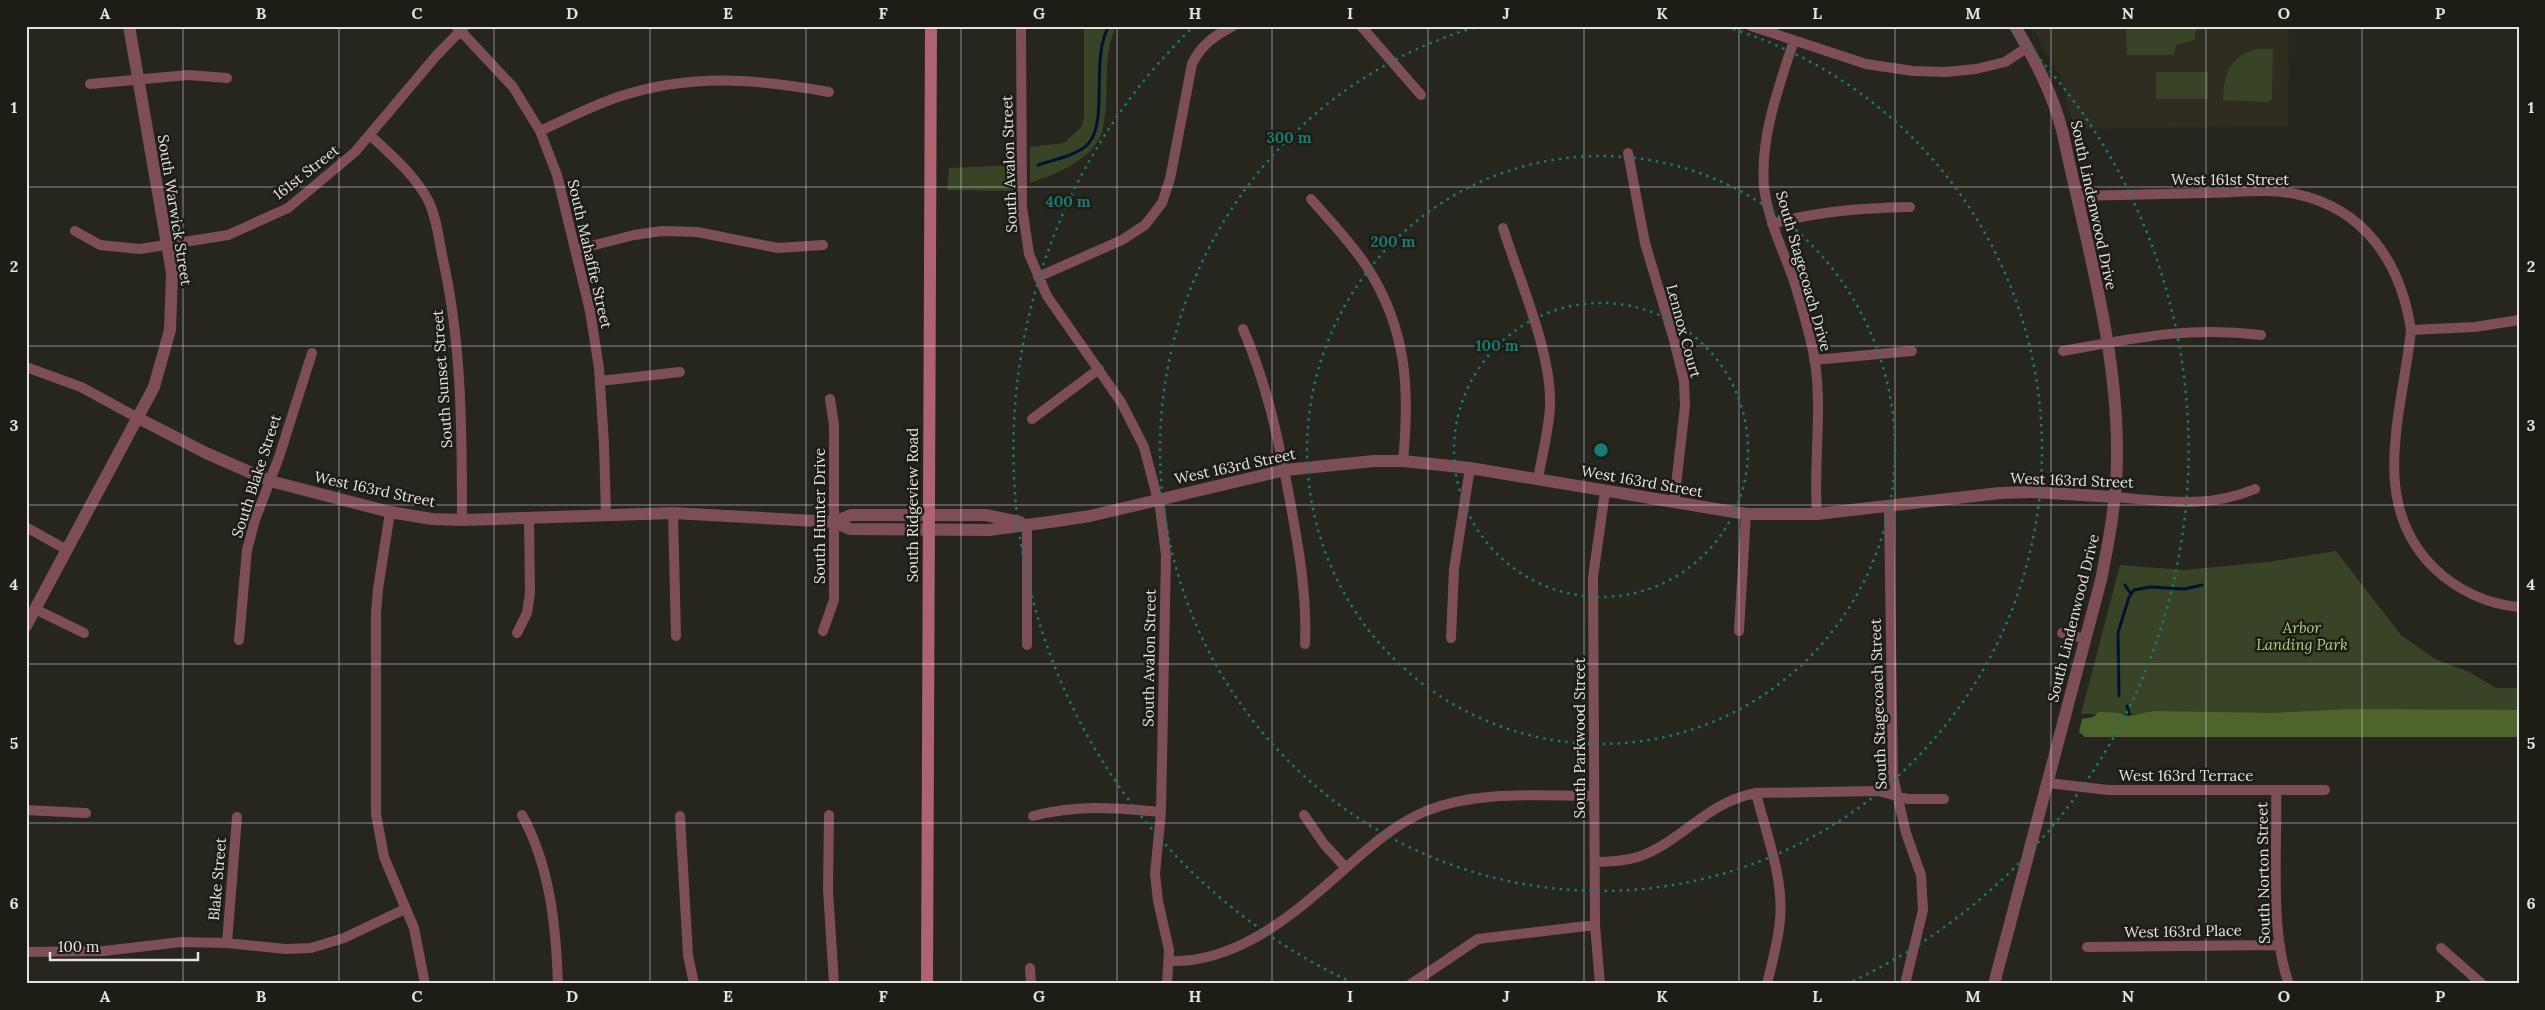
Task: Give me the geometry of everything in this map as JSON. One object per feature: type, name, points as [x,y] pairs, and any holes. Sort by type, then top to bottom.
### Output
[{"type":"main road","name":"South Ridgeview Road","points":[[927,984],[931,26]]},
{"type":"street","name":"South Warwick Street","points":[[26,626],[138,418],[160,372],[170,330],[172,273],[129,26]]},
{"type":"street","name":"South Avalon Street","points":[[1021,26],[1023,220],[1029,254],[1038,277],[1054,306],[1121,402],[1144,447],[1158,499],[1166,555],[1160,812],[1155,874],[1170,961],[1167,984]]},
{"type":"street","points":[[1038,277],[1122,240],[1145,225],[1154,214],[1162,202],[1170,179],[1192,64],[1201,48],[1208,41],[1233,26]]},
{"type":"street","points":[[1361,26],[1421,95]]},
{"type":"street","points":[[1751,26],[1866,64],[1913,71],[1946,72],[1976,69],[2005,62],[2028,47]]},
{"type":"street","name":"South Lindenwood Drive","points":[[1994,984],[2102,580],[2111,531],[2117,457],[2116,415],[2108,343],[2056,107],[2043,73],[2016,26]]},
{"type":"street","points":[[370,135],[460,28]]},
{"type":"street","name":"South Mahaffie Street","points":[[460,28],[513,87],[540,131],[557,175],[590,311],[600,381],[606,515]]},
{"type":"street","name":"South Stagecoach Drive","points":[[1794,40],[1771,112],[1764,152],[1764,188],[1772,224],[1794,282],[1814,360],[1818,399],[1815,485],[1817,514]]},
{"type":"street","points":[[90,84],[188,75],[227,78]]},
{"type":"street","points":[[540,131],[620,96],[675,83],[712,79],[759,80],[829,92]]},
{"type":"street","name":"161st Street","points":[[166,246],[228,235],[288,208],[330,175],[370,135]]},
{"type":"street","name":"South Sunset Street","points":[[370,135],[416,182],[428,201],[440,242],[453,310],[458,358],[462,520]]},
{"type":"street","name":"Lennox Court","points":[[1628,153],[1652,268],[1674,340],[1684,381],[1685,406],[1674,503]]},
{"type":"street","name":"West 161st Street","points":[[2076,196],[2282,192],[2297,194],[2317,201],[2349,218],[2379,246],[2401,283],[2411,330]]},
{"type":"street","points":[[1311,199],[1366,266],[1386,302],[1394,322],[1402,347],[1406,373],[1407,422],[1403,461]]},
{"type":"street","points":[[1772,224],[1801,216],[1851,209],[1910,207]]},
{"type":"street","points":[[1502,228],[1535,330],[1549,388],[1547,428],[1538,478]]},
{"type":"street","points":[[74,231],[100,245],[112,248],[140,249],[166,246]]},
{"type":"street","points":[[575,250],[634,235],[662,231],[697,232],[778,248],[823,245]]},
{"type":"street","points":[[2519,320],[2475,327],[2411,330],[2394,455],[2394,487],[2401,518],[2416,547],[2441,574],[2473,595],[2519,607]]},
{"type":"street","points":[[1243,328],[1264,382],[1285,470],[1304,576],[1306,605],[1305,644]]},
{"type":"street","points":[[2063,351],[2175,331],[2222,330],[2261,335]]},
{"type":"street","points":[[1814,360],[1912,351]]},
{"type":"street","name":"South Blake Street","points":[[239,640],[248,550],[255,520],[270,481],[312,353]]},
{"type":"street","name":"West 163rd Street","points":[[26,367],[80,387],[206,453],[270,481],[390,512],[432,519],[462,520],[673,513],[834,522],[850,529],[989,530],[1090,516],[1285,470],[1329,464],[1403,461],[1538,478],[1605,492],[1746,514],[1817,514],[1888,507],[1966,496],[2033,492],[2165,502],[2205,502],[2224,500],[2255,489]]},
{"type":"street","points":[[1032,419],[1099,369]]},
{"type":"street","points":[[600,381],[680,372]]},
{"type":"street","name":"South Hunter Drive","points":[[823,631],[834,600],[834,425],[830,399]]},
{"type":"street","points":[[1451,638],[1454,569],[1470,468]]},
{"type":"street","name":"South Parkwood Street","points":[[1600,984],[1595,925],[1593,577],[1605,492]]},
{"type":"street","name":"South Stagecoach Street","points":[[1888,507],[1893,777],[1896,796],[1921,875],[1923,910],[1905,984]]},
{"type":"street","points":[[390,512],[376,613],[375,796],[384,858],[414,928],[425,984]]},
{"type":"street","points":[[673,513],[676,636]]},
{"type":"street","points":[[1739,631],[1746,514]]},
{"type":"street","name":"West 163rd Street","points":[[834,522],[851,515],[986,515],[1026,524]]},
{"type":"street","points":[[517,633],[527,613],[530,593],[529,517]]},
{"type":"street","points":[[1026,524],[1027,646]]},
{"type":"street","points":[[26,527],[67,550]]},
{"type":"street","points":[[36,609],[84,633]]},
{"type":"street","points":[[2062,633],[2086,639]]},
{"type":"street","name":"West 163rd Terrace","points":[[2048,783],[2108,790],[2325,790]]},
{"type":"street","name":"South Norton Street","points":[[2276,790],[2276,884],[2280,945],[2281,957],[2289,984]]},
{"type":"street","points":[[1595,862],[1638,857],[1658,847],[1720,804],[1739,796],[1756,793],[1878,791],[1908,799],[1944,799]]},
{"type":"street","points":[[1756,793],[1777,873],[1780,900],[1778,938],[1767,984]]},
{"type":"street","points":[[1170,961],[1197,960],[1229,951],[1283,919],[1393,829],[1424,812],[1469,798],[1594,796]]},
{"type":"street","points":[[1033,816],[1063,808],[1085,807],[1160,812]]},
{"type":"street","points":[[26,810],[86,813]]},
{"type":"street","points":[[522,815],[533,835],[549,890],[558,984]]},
{"type":"street","points":[[829,815],[829,924],[834,984]]},
{"type":"street","points":[[1304,815],[1324,844],[1346,868]]},
{"type":"street","points":[[680,816],[688,955],[694,984]]},
{"type":"street","name":"Blake Street","points":[[227,943],[237,818]]},
{"type":"street","points":[[26,952],[104,951],[181,942],[311,948],[344,938],[405,909]]},
{"type":"street","points":[[1411,984],[1478,939],[1595,925]]},
{"type":"street","name":"West 163rd Place","points":[[2087,947],[2280,945]]},
{"type":"street","points":[[2441,948],[2482,984]]},
{"type":"street","points":[[1030,968],[1031,984]]},
{"type":"shaded area","points":[[2031,26],[2289,26],[2288,126],[2075,129],[2059,75]]},
{"type":"green space","points":[[1084,26],[1117,26],[1112,36],[1108,54],[1106,107],[1103,128],[1099,139],[1084,157],[1063,170],[1030,183],[1030,147],[1064,143],[1081,127],[1084,118]]},
{"type":"green space","points":[[2126,26],[2197,26],[2194,40],[2176,45],[2174,55],[2127,55]]},
{"type":"green space","points":[[2256,49],[2273,49],[2272,99],[2269,102],[2223,100],[2225,82],[2230,68],[2240,57]]},
{"type":"green space","points":[[2156,72],[2208,72],[2208,99],[2156,99]]},
{"type":"green space","points":[[1013,165],[1013,191],[947,190],[949,168]]},
{"type":"green space","name":"Arbor Landing Park","points":[[2336,551],[2401,635],[2435,659],[2469,672],[2496,688],[2519,688],[2519,714],[2081,714],[2120,565],[2184,570],[2267,562]]},
{"type":"green space","points":[[2351,709],[2519,710],[2519,737],[2085,737],[2079,732],[2082,719],[2093,717],[2099,712],[2119,713],[2128,716],[2154,711],[2273,713]]},
{"type":"waterway","points":[[1038,165],[1065,157],[1084,148],[1094,134],[1099,105],[1101,54],[1109,26]]},
{"type":"waterway","points":[[2125,585],[2131,594]]},
{"type":"waterway","points":[[2119,696],[2118,633],[2129,597],[2134,590],[2150,587],[2185,589],[2202,585]]},
{"type":"waterway","points":[[2127,706],[2129,713]]}]
